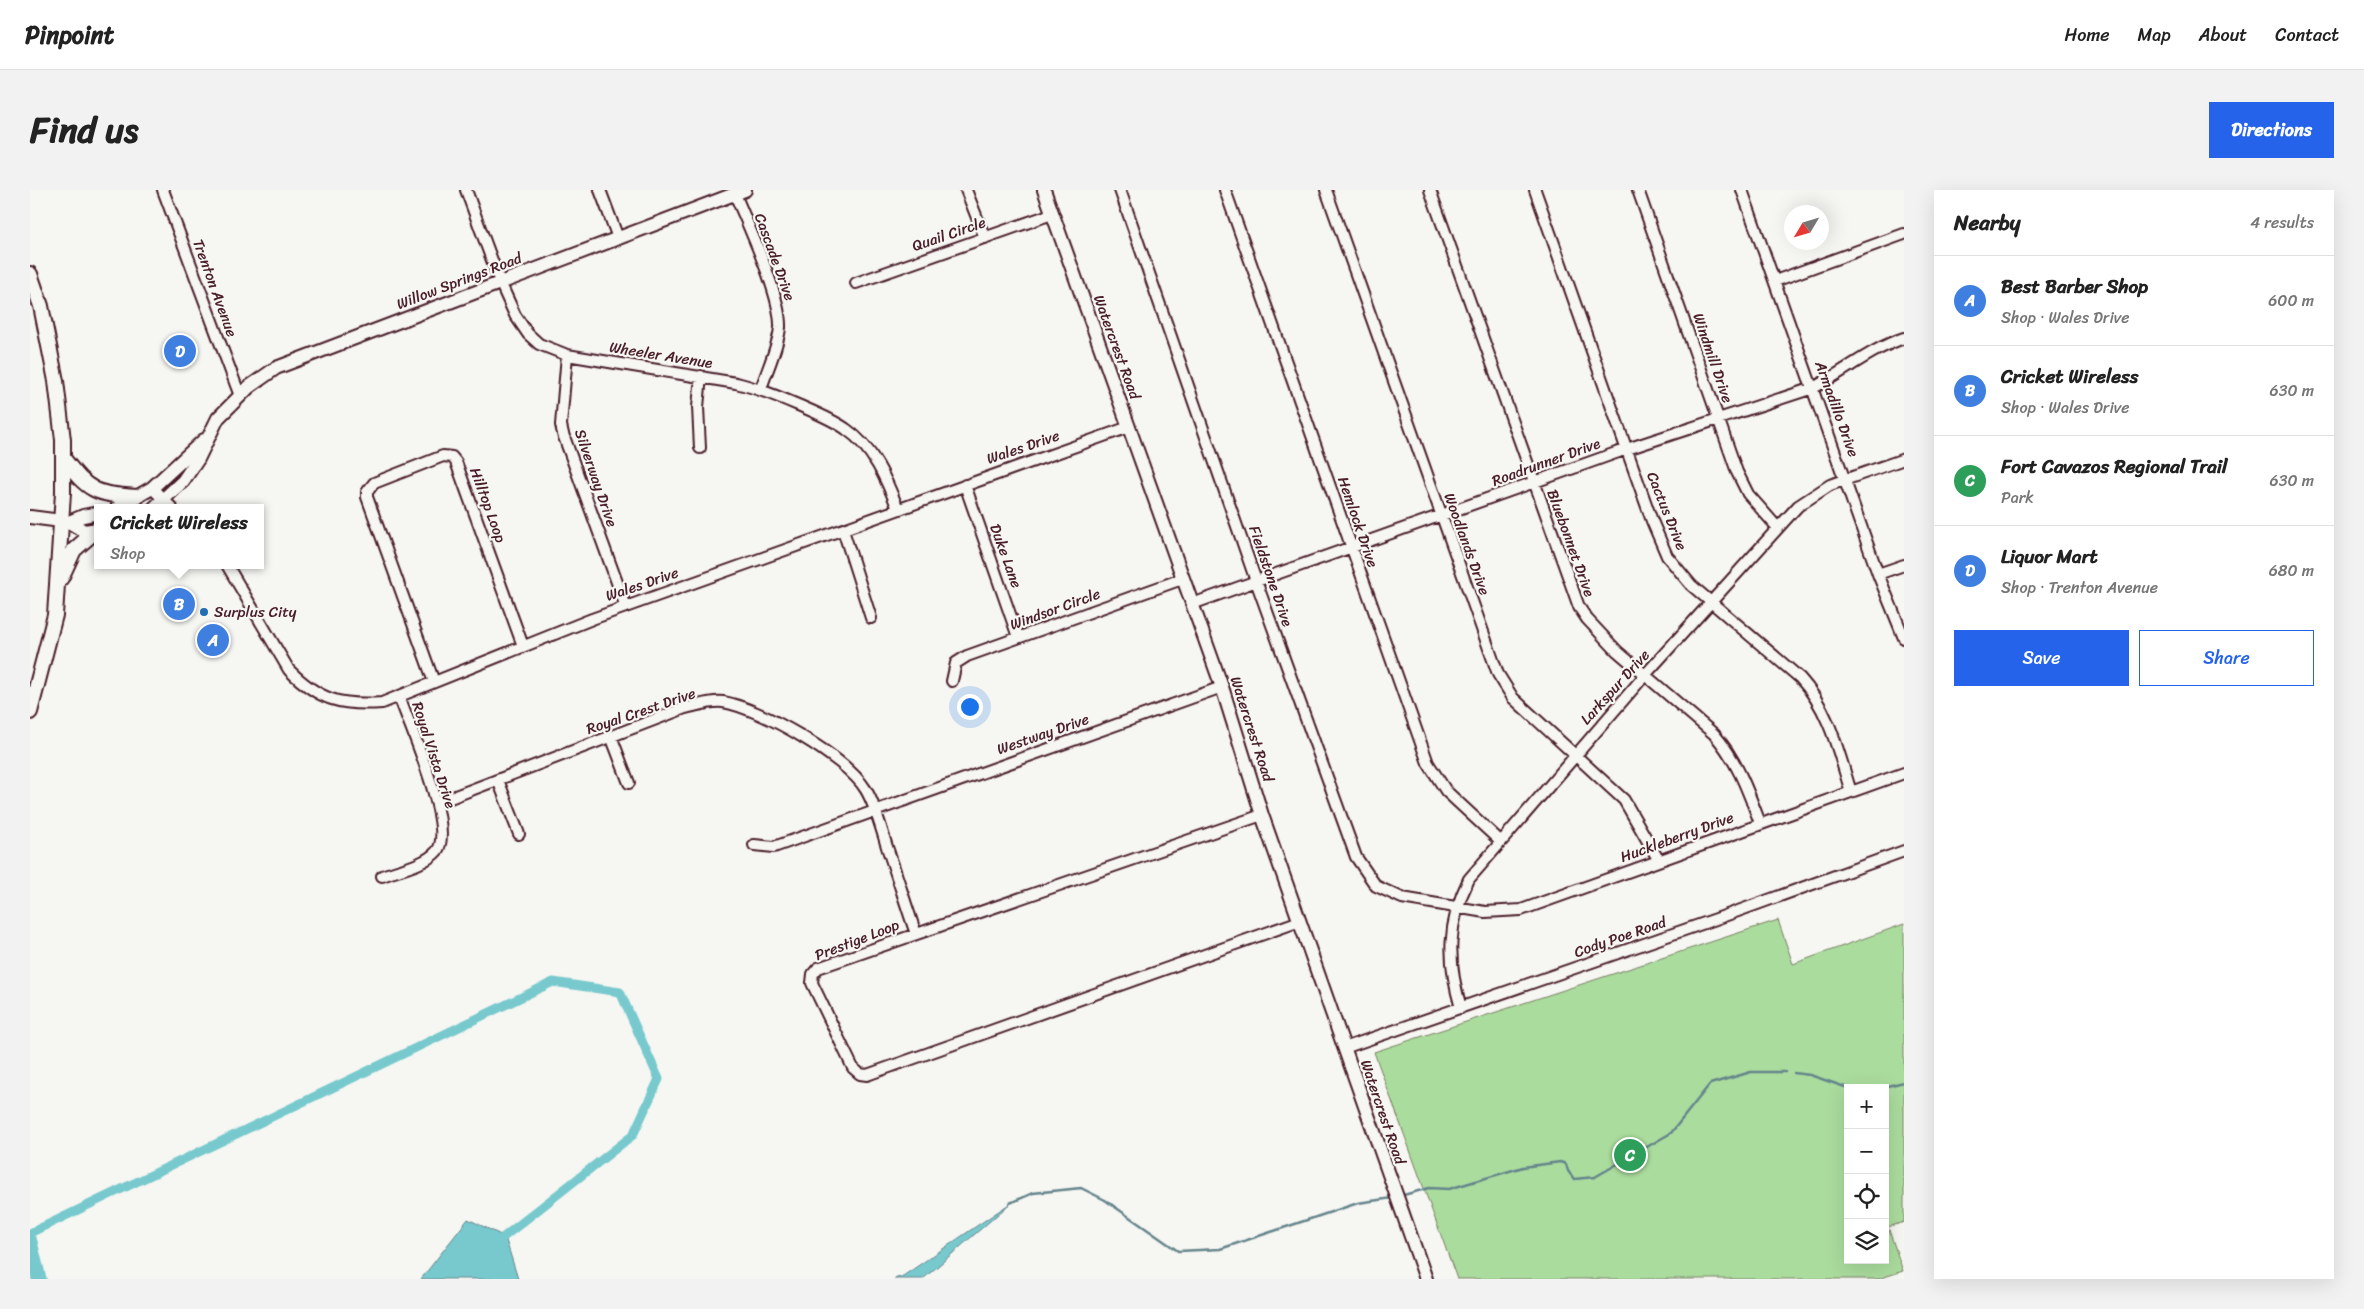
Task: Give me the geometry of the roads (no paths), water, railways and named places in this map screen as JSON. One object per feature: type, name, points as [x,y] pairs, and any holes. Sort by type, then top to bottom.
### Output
[{"type":"main road","points":[[30,274],[41,306],[56,381],[63,458],[58,586],[55,615],[30,712]]},
{"type":"main road","points":[[63,458],[80,480],[94,490],[108,495],[137,497]]},
{"type":"main road","points":[[58,586],[74,550],[94,532]]},
{"type":"street","name":"Trenton Avenue","points":[[163,190],[240,396]]},
{"type":"street","name":"Wheeler Avenue","points":[[466,190],[500,282],[515,315],[528,334],[545,348],[567,356],[701,376],[761,389],[824,417],[847,429],[868,451],[878,465],[898,509]]},
{"type":"street","points":[[600,190],[618,238]]},
{"type":"street","points":[[966,190],[984,238]]},
{"type":"street","name":"Watercrest Road","points":[[1044,190],[1222,687],[1262,815],[1426,1279]]},
{"type":"street","name":"Fieldstone Drive","points":[[1120,190],[1256,581],[1360,867],[1376,886],[1382,890],[1402,898],[1457,908]]},
{"type":"street","name":"Hemlock Drive","points":[[1225,190],[1428,762],[1446,791],[1500,841]]},
{"type":"street","name":"Woodlands Drive","points":[[1326,190],[1498,674],[1512,698],[1576,754],[1624,800],[1658,859]]},
{"type":"street","name":"Bluebonnet Drive","points":[[1430,190],[1579,608],[1605,639],[1714,734],[1726,748],[1748,788],[1760,823]]},
{"type":"street","name":"Cactus Drive","points":[[1535,190],[1652,521],[1667,556],[1691,584],[1711,603],[1800,678],[1814,694],[1831,726],[1851,792]]},
{"type":"street","name":"Windmill Drive","points":[[1638,190],[1737,472],[1748,494],[1777,526]]},
{"type":"street","name":"Armadillo Drive","points":[[1742,190],[1846,479],[1878,574],[1904,638]]},
{"type":"street","name":"Willow Springs Road","points":[[164,504],[198,459],[218,418],[257,380],[276,368],[733,193]]},
{"type":"street","name":"Cascade Drive","points":[[733,193],[775,295],[779,313],[780,329],[761,389]]},
{"type":"street","name":"Quail Circle","points":[[856,283],[1052,214]]},
{"type":"street","points":[[1775,281],[1904,234]]},
{"type":"street","name":"Roadrunner Drive","points":[[1192,604],[1718,417],[1813,388],[1876,350],[1904,338]]},
{"type":"street","name":"Silverway Drive","points":[[567,356],[561,424],[563,434],[626,607]]},
{"type":"street","points":[[700,448],[698,407],[701,376]]},
{"type":"street","name":"Wales Drive","points":[[229,569],[289,670],[310,689],[318,694],[346,704],[382,703],[522,646],[626,607],[1129,427]]},
{"type":"street","name":"Willow Springs Road","points":[[124,504],[152,488],[208,436]]},
{"type":"street","name":"Hilltop Loop","points":[[434,682],[367,497],[367,492],[374,484],[444,456],[452,457],[456,462],[522,646]]},
{"type":"street","name":"Larkspur Drive","points":[[1461,1008],[1450,965],[1450,936],[1457,908],[1469,878],[1777,526],[1807,499],[1846,479],[1904,459]]},
{"type":"street","name":"Duke Lane","points":[[964,485],[1018,637]]},
{"type":"street","points":[[152,488],[162,504]]},
{"type":"street","points":[[60,521],[94,514]]},
{"type":"street","points":[[30,516],[60,521],[84,531],[94,530]]},
{"type":"street","points":[[843,530],[871,618]]},
{"type":"street","points":[[1878,574],[1904,565]]},
{"type":"street","name":"Windsor Circle","points":[[952,681],[956,664],[967,656],[1182,579]]},
{"type":"street","name":"Westway Drive","points":[[754,845],[774,847],[1222,687]]},
{"type":"street","name":"Royal Vista Drive","points":[[382,876],[429,858],[438,849],[442,834],[437,803],[398,696]]},
{"type":"street","name":"Royal Crest Drive","points":[[437,803],[685,708],[720,702],[732,704],[769,720],[828,754],[854,775],[866,790],[916,934]]},
{"type":"street","points":[[611,736],[629,783]]},
{"type":"street","name":"Huckleberry Drive","points":[[1457,908],[1485,912],[1521,910],[1658,859],[1904,773]]},
{"type":"street","points":[[498,780],[519,834]]},
{"type":"street","name":"Prestige Loop","points":[[1262,815],[818,968],[813,974],[812,983],[853,1068],[860,1074],[867,1075],[1300,921]]},
{"type":"street","name":"Cody Poe Road","points":[[1344,1048],[1904,851]]},
{"type":"water","points":[[1012,1202],[923,1279],[894,1279],[903,1276]]},
{"type":"water","points":[[468,1219],[505,1237],[518,1279],[421,1279]]},
{"type":"waterway","points":[[30,1233],[553,982],[620,992],[659,1079],[633,1135],[496,1243]]},
{"type":"waterway","points":[[1400,1196],[1429,1188],[1449,1189],[1523,1167],[1560,1162],[1566,1164],[1568,1171],[1574,1179],[1595,1177],[1671,1133],[1710,1084],[1751,1072],[1785,1072]]},
{"type":"waterway","points":[[1794,1073],[1810,1075],[1844,1087]]},
{"type":"waterway","points":[[1889,1086],[1904,1082]]},
{"type":"waterway","points":[[1010,1203],[1033,1193],[1081,1188],[1105,1200],[1178,1251],[1220,1249],[1358,1203],[1392,1198]]},
{"type":"waterway","points":[[30,1242],[39,1279]]},
{"type":"place","name":"Liquor Mart","points":[[180,351]]},
{"type":"place","name":"Cricket Wireless","points":[[179,604]]},
{"type":"place","name":"Surplus City","points":[[204,612]]},
{"type":"place","name":"Best Barber Shop","points":[[213,640]]},
{"type":"place","name":"Fort Cavazos Regional Trail","points":[[1630,1155]]}]
